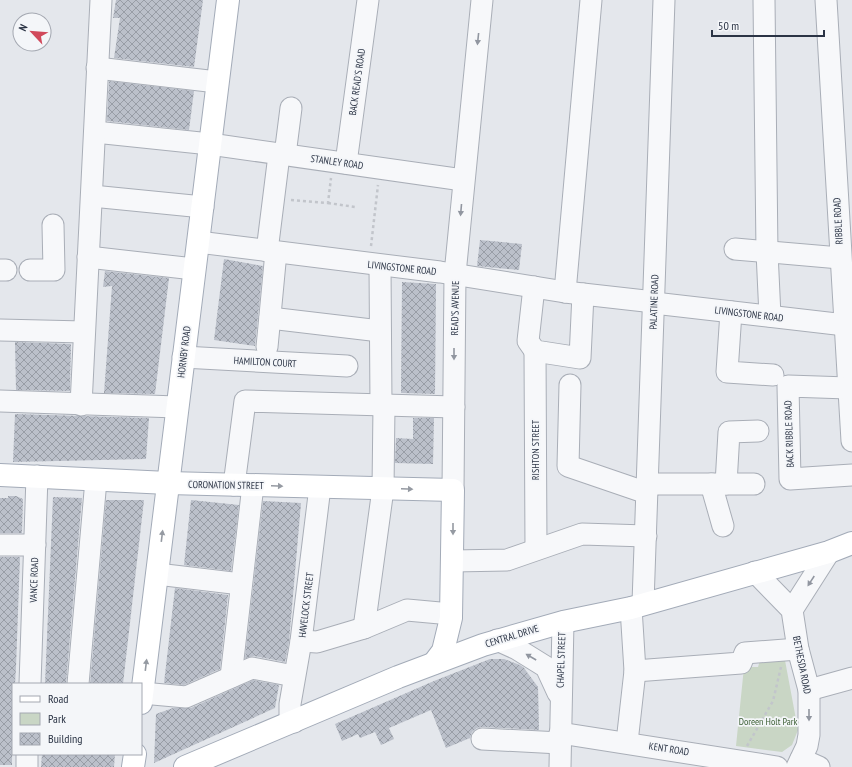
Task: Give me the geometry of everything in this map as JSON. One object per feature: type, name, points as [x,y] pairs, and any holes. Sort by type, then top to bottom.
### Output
[{"type":"main road","name":"HORNBY ROAD","points":[[142,698],[228,0]]},
{"type":"main road","name":"CORONATION STREET","points":[[0,475],[168,484],[453,490]]},
{"type":"main road","name":"READ'S AVENUE","points":[[434,663],[443,651],[451,616],[453,490]]},
{"type":"main road","name":"CENTRAL DRIVE","points":[[185,767],[434,663],[490,643],[563,622],[637,606],[829,552],[852,543]]},
{"type":"main road","points":[[451,616],[461,630],[490,643]]},
{"type":"main road","points":[[133,767],[135,755]]},
{"type":"street","points":[[81,405],[101,0]]},
{"type":"street","name":"BACK READ'S ROAD","points":[[340,162],[368,0]]},
{"type":"street","name":"READ'S AVENUE","points":[[453,490],[455,274],[463,180],[482,0]]},
{"type":"street","points":[[591,0],[574,293],[584,309],[580,358],[574,382],[568,466],[647,488],[719,484],[754,484]]},
{"type":"street","name":"PALATINE ROAD","points":[[627,742],[635,671],[637,606],[646,536],[664,0]]},
{"type":"street","points":[[764,0],[766,252],[770,316]]},
{"type":"street","name":"RIBBLE ROAD","points":[[826,0],[840,258],[852,441]]},
{"type":"street","points":[[97,68],[217,82]]},
{"type":"street","points":[[267,347],[270,318],[273,198],[291,108]]},
{"type":"street","name":"STANLEY ROAD","points":[[95,132],[210,144],[463,180]]},
{"type":"street","points":[[92,196],[203,207]]},
{"type":"street","points":[[30,270],[54,270],[53,225]]},
{"type":"street","name":"LIVINGSTONE ROAD","points":[[198,242],[455,274],[574,293],[844,325]]},
{"type":"street","points":[[735,249],[840,258]]},
{"type":"street","points":[[88,257],[194,269]]},
{"type":"street","points":[[364,628],[383,489],[380,330],[375,265]]},
{"type":"street","name":"RISHTON STREET","points":[[534,287],[528,341],[535,351],[536,549]]},
{"type":"street","points":[[732,312],[727,372],[773,375]]},
{"type":"street","points":[[270,318],[380,330]]},
{"type":"street","points":[[0,330],[84,332]]},
{"type":"street","points":[[535,351],[580,358]]},
{"type":"street","name":"HAMILTON COURT","points":[[183,357],[348,366]]},
{"type":"street","name":"BACK RIBBLE ROAD","points":[[848,388],[788,386],[790,479],[852,474]]},
{"type":"street","points":[[0,401],[81,405],[177,407]]},
{"type":"street","points":[[231,677],[241,584],[245,401],[454,407]]},
{"type":"street","points":[[723,526],[719,484],[729,432],[758,431]]},
{"type":"street","name":"VANCE ROAD","points":[[30,683],[37,476]]},
{"type":"street","points":[[78,683],[96,480]]},
{"type":"street","name":"HAVELOCK STREET","points":[[294,722],[289,709],[301,641],[320,487]]},
{"type":"street","points":[[453,561],[507,560],[582,534],[646,536]]},
{"type":"street","points":[[0,545],[35,545]]},
{"type":"street","points":[[756,572],[792,610],[829,552]]},
{"type":"street","points":[[157,574],[241,584]]},
{"type":"street","points":[[301,641],[317,642],[364,628],[407,610],[451,616]]},
{"type":"street","name":"BETHESDA ROAD","points":[[792,610],[790,650],[809,690],[809,735],[806,764]]},
{"type":"street","name":"CHAPEL STREET","points":[[560,767],[560,699],[563,622]]},
{"type":"street","name":"CHAPEL STREET","points":[[490,643],[517,649],[546,667],[560,699]]},
{"type":"street","points":[[635,671],[741,663],[745,653],[790,650]]},
{"type":"street","points":[[142,698],[186,697],[252,668],[294,676]]},
{"type":"street","points":[[809,690],[852,678]]},
{"type":"street","name":"KENT ROAD","points":[[482,739],[560,738],[627,742],[777,767]]},
{"type":"street","points":[[27,755],[27,767]]},
{"type":"path","points":[[328,203],[340,162]]},
{"type":"path","points":[[375,265],[380,168]]},
{"type":"path","points":[[273,198],[355,206]]},
{"type":"path","points":[[740,760],[773,701],[781,672],[790,650]]},
{"type":"green space","name":"Doreen Holt Park","points":[[784,655],[798,730],[792,745],[782,752],[736,746],[744,667],[758,667],[761,657]]},
{"type":"building","points":[[116,0],[203,0],[194,67],[114,58],[120,18],[113,18]]},
{"type":"building","points":[[109,81],[194,91],[189,130],[107,121]]},
{"type":"building","points":[[480,240],[522,244],[519,270],[477,266]]},
{"type":"building","points":[[224,259],[263,266],[255,346],[214,340]]},
{"type":"building","points":[[105,271],[169,278],[155,394],[104,393],[112,286],[103,287]]},
{"type":"building","points":[[402,282],[436,284],[435,394],[401,393]]},
{"type":"building","points":[[15,342],[71,344],[70,391],[16,390]]},
{"type":"building","points":[[15,414],[149,418],[146,459],[13,462]]},
{"type":"building","points":[[413,418],[434,418],[433,464],[395,463],[396,438],[413,439]]},
{"type":"building","points":[[8,496],[16,496],[23,499],[22,533],[0,533],[0,498],[8,498]]},
{"type":"building","points":[[53,497],[82,498],[66,683],[45,683]]},
{"type":"building","points":[[106,500],[144,500],[123,683],[90,683]]},
{"type":"building","points":[[191,500],[239,505],[231,571],[184,565]]},
{"type":"building","points":[[263,501],[301,503],[289,642],[285,662],[254,656],[245,658]]},
{"type":"building","points":[[0,557],[20,557],[15,683],[12,683],[12,765],[0,765]]},
{"type":"building","points":[[175,588],[228,595],[220,669],[184,685],[164,683]]},
{"type":"building","points":[[490,659],[504,659],[520,665],[538,687],[539,730],[482,727],[477,728],[472,732],[470,738],[446,748],[431,710],[389,728],[394,739],[381,745],[375,732],[360,738],[358,734],[342,741],[335,724],[434,681]]},
{"type":"building","points":[[253,680],[279,685],[275,708],[154,763],[156,714],[173,708],[191,708]]},
{"type":"building","points":[[42,755],[115,755],[114,767],[41,767]]}]
